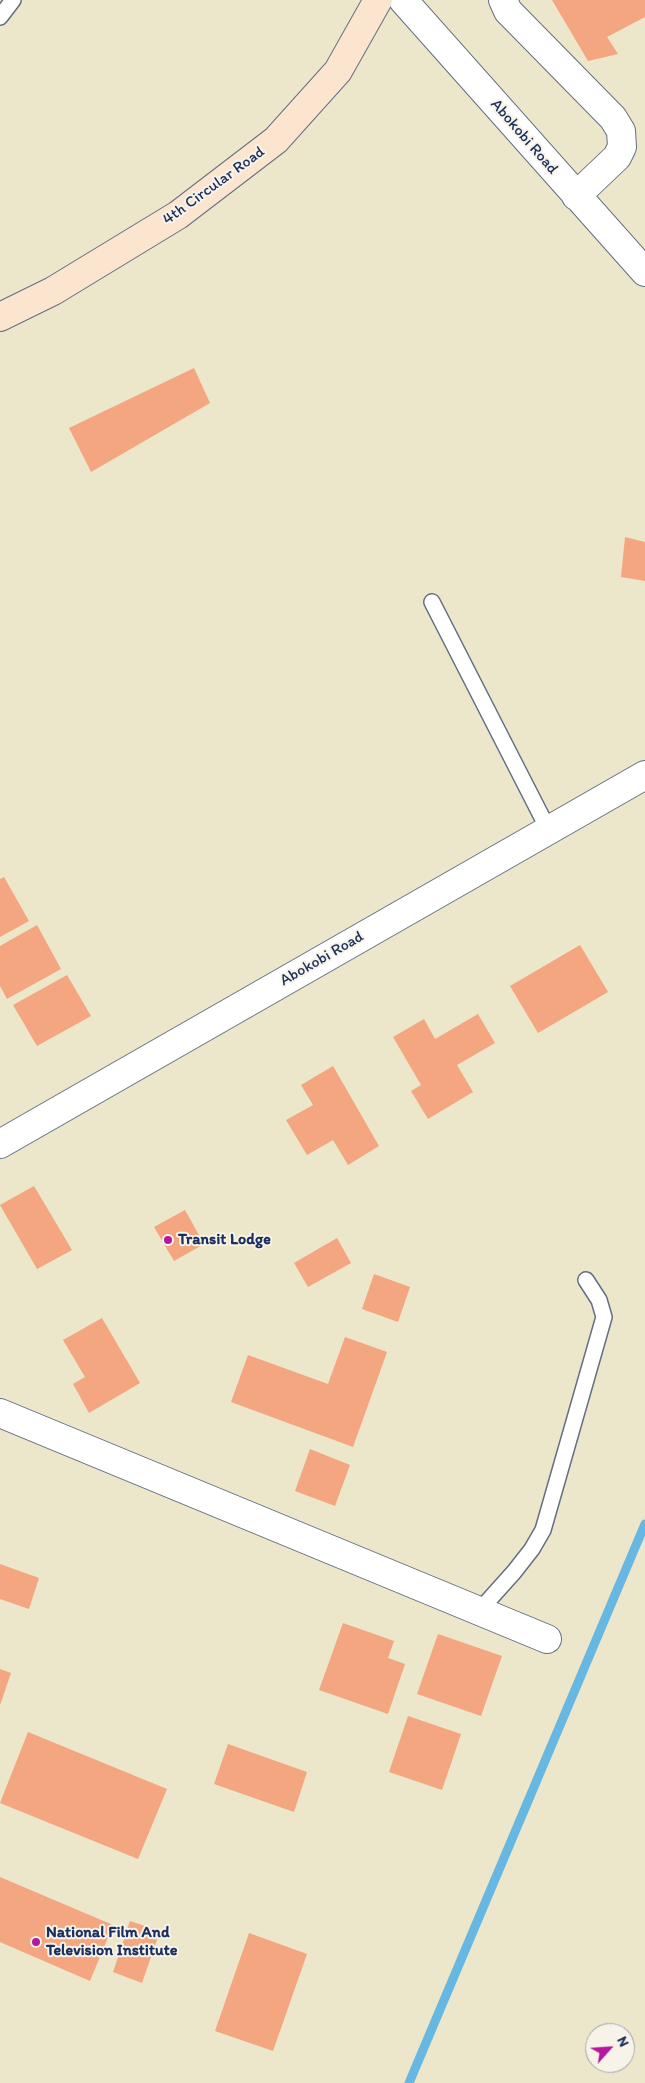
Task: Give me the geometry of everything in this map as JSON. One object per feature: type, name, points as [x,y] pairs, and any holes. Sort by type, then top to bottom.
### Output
[{"type":"street","name":"4th Circular Road","points":[[0,317],[53,290],[178,214],[276,140],[338,71],[378,0]]},
{"type":"street","name":"Abokobi Road","points":[[404,0],[645,272]]},
{"type":"street","points":[[503,0],[508,11],[613,118],[621,131],[622,147],[617,157],[576,196]]},
{"type":"street","name":"Abokobi Road","points":[[0,1144],[645,775]]},
{"type":"street","points":[[0,1413],[547,1639]]},
{"type":"lane","points":[[0,17],[13,0]]},
{"type":"lane","points":[[432,602],[548,829]]},
{"type":"lane","points":[[479,1611],[514,1572],[532,1549],[543,1530],[604,1317],[599,1300],[586,1280]]},
{"type":"building","points":[[552,0],[645,0],[645,17],[607,37],[618,54],[588,61]]},
{"type":"building","points":[[194,368],[210,403],[91,472],[69,428]]},
{"type":"building","points":[[625,537],[645,542],[645,581],[621,577]]},
{"type":"building","points":[[4,877],[29,921],[0,937],[0,879]]},
{"type":"building","points":[[37,925],[61,969],[7,999],[0,986],[0,946]]},
{"type":"building","points":[[580,945],[608,992],[538,1033],[510,986]]},
{"type":"building","points":[[67,975],[91,1016],[37,1046],[13,1005]]},
{"type":"building","points":[[478,1014],[495,1043],[457,1065],[473,1092],[428,1119],[411,1091],[421,1085],[393,1037],[424,1019],[435,1039]]},
{"type":"building","points":[[333,1066],[379,1146],[348,1165],[333,1140],[307,1155],[286,1120],[313,1105],[301,1085]]},
{"type":"building","points":[[34,1186],[72,1250],[37,1269],[0,1205]]},
{"type":"building","points":[[185,1210],[204,1244],[174,1261],[154,1227]]},
{"type":"building","points":[[337,1238],[351,1263],[308,1287],[294,1263]]},
{"type":"building","points":[[374,1274],[410,1287],[398,1322],[362,1309]]},
{"type":"building","points":[[102,1318],[140,1383],[89,1413],[73,1384],[85,1377],[63,1340]]},
{"type":"building","points":[[345,1337],[387,1352],[353,1447],[231,1402],[248,1355],[328,1384]]},
{"type":"building","points":[[310,1449],[350,1465],[335,1506],[295,1491]]},
{"type":"building","points":[[0,1564],[39,1578],[29,1609],[0,1599]]},
{"type":"building","points":[[343,1623],[394,1641],[388,1658],[405,1664],[388,1714],[319,1690]]},
{"type":"building","points":[[438,1634],[502,1656],[481,1716],[417,1694]]},
{"type":"building","points":[[0,1669],[11,1673],[0,1705]]},
{"type":"building","points":[[408,1716],[461,1734],[442,1790],[389,1772]]},
{"type":"building","points":[[28,1732],[167,1789],[138,1859],[0,1803]]},
{"type":"building","points":[[228,1744],[307,1772],[294,1812],[214,1784]]},
{"type":"building","points":[[0,1877],[113,1925],[90,1981],[0,1942]]},
{"type":"building","points":[[130,1921],[160,1931],[142,1983],[113,1972]]},
{"type":"building","points":[[249,1933],[307,1954],[273,2051],[215,2031]]},
{"type":"waterway","points":[[409,2083],[645,1524]]},
{"type":"place","name":"Transit Lodge","points":[[168,1240]]},
{"type":"place","name":"National Film And Television Institute","points":[[36,1942]]}]
